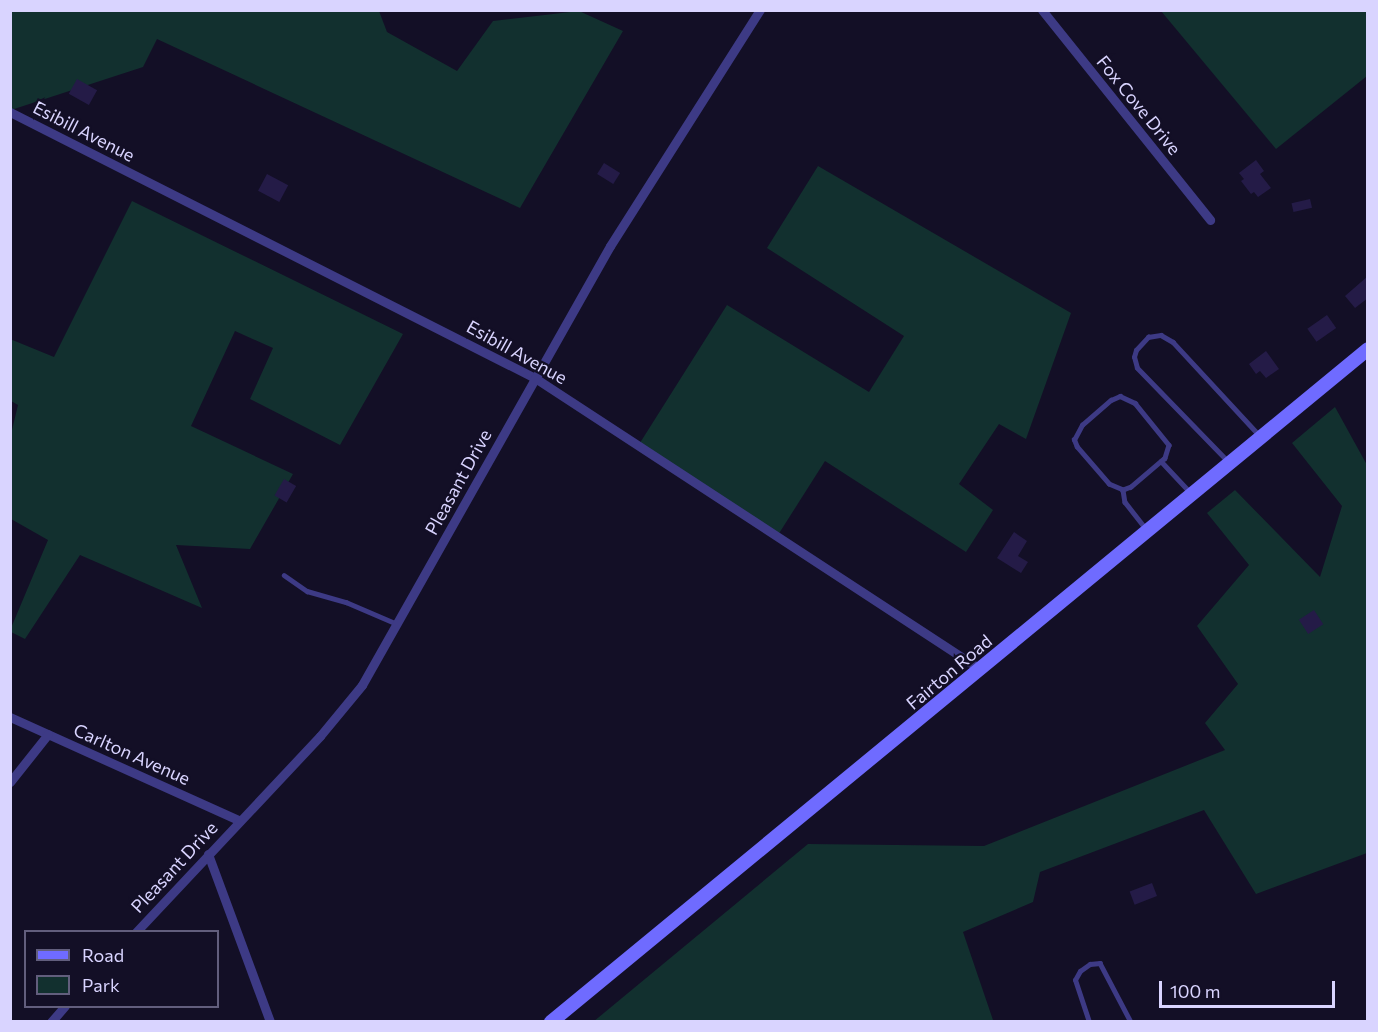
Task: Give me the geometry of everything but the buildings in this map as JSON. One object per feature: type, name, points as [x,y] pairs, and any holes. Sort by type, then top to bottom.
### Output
[{"type":"main road","name":"Fairton Road","points":[[551,1022],[1368,349]]},
{"type":"street","name":"Pleasant Drive","points":[[138,930],[348,703],[397,624],[610,246],[760,10]]},
{"type":"street","name":"Fox Cove Drive","points":[[1042,10],[1210,220]]},
{"type":"street","name":"Esibill Avenue","points":[[10,112],[535,378],[980,669]]},
{"type":"street","name":"Carlton Avenue","points":[[10,717],[240,821]]},
{"type":"street","points":[[10,782],[48,734]]},
{"type":"street","points":[[208,854],[270,1022]]},
{"type":"street","points":[[51,1022],[63,1008]]},
{"type":"lane","points":[[1230,464],[1137,368],[1134,357],[1136,350],[1148,337],[1161,335],[1173,342],[1261,438]]},
{"type":"lane","points":[[1120,396],[1128,398],[1166,438],[1169,452],[1161,460],[1131,487],[1123,490],[1109,484],[1077,447],[1074,440],[1082,424],[1111,400],[1120,396]]},
{"type":"lane","points":[[1161,460],[1193,495]]},
{"type":"lane","points":[[1123,490],[1125,502],[1148,532]]},
{"type":"lane","points":[[284,575],[307,591],[346,602],[397,624]]},
{"type":"lane","points":[[1089,1022],[1075,980],[1080,971],[1090,964],[1100,963],[1131,1022]]},
{"type":"green space","points":[[11,11],[379,11],[387,32],[457,71],[493,21],[579,11],[623,31],[520,208],[157,39],[143,67],[11,110]]},
{"type":"green space","points":[[1161,11],[1367,11],[1367,76],[1276,149]]},
{"type":"green space","points":[[818,166],[1071,313],[1026,439],[999,424],[959,484],[993,510],[966,552],[825,461],[778,535],[638,446],[727,305],[869,392],[904,336],[767,248]]},
{"type":"green space","points":[[132,201],[403,334],[340,445],[250,399],[273,348],[235,331],[191,426],[293,474],[250,549],[176,545],[202,608],[80,555],[25,639],[11,632],[11,628],[48,540],[11,519],[11,434],[18,405],[11,401],[10,339],[54,357]]},
{"type":"green space","points":[[1335,407],[1367,465],[1367,853],[1256,894],[1204,810],[1040,872],[1033,902],[963,932],[993,1020],[593,1022],[808,844],[984,846],[1225,750],[1205,723],[1238,684],[1197,626],[1249,565],[1207,513],[1235,490],[1320,577],[1342,506],[1292,443]]}]
